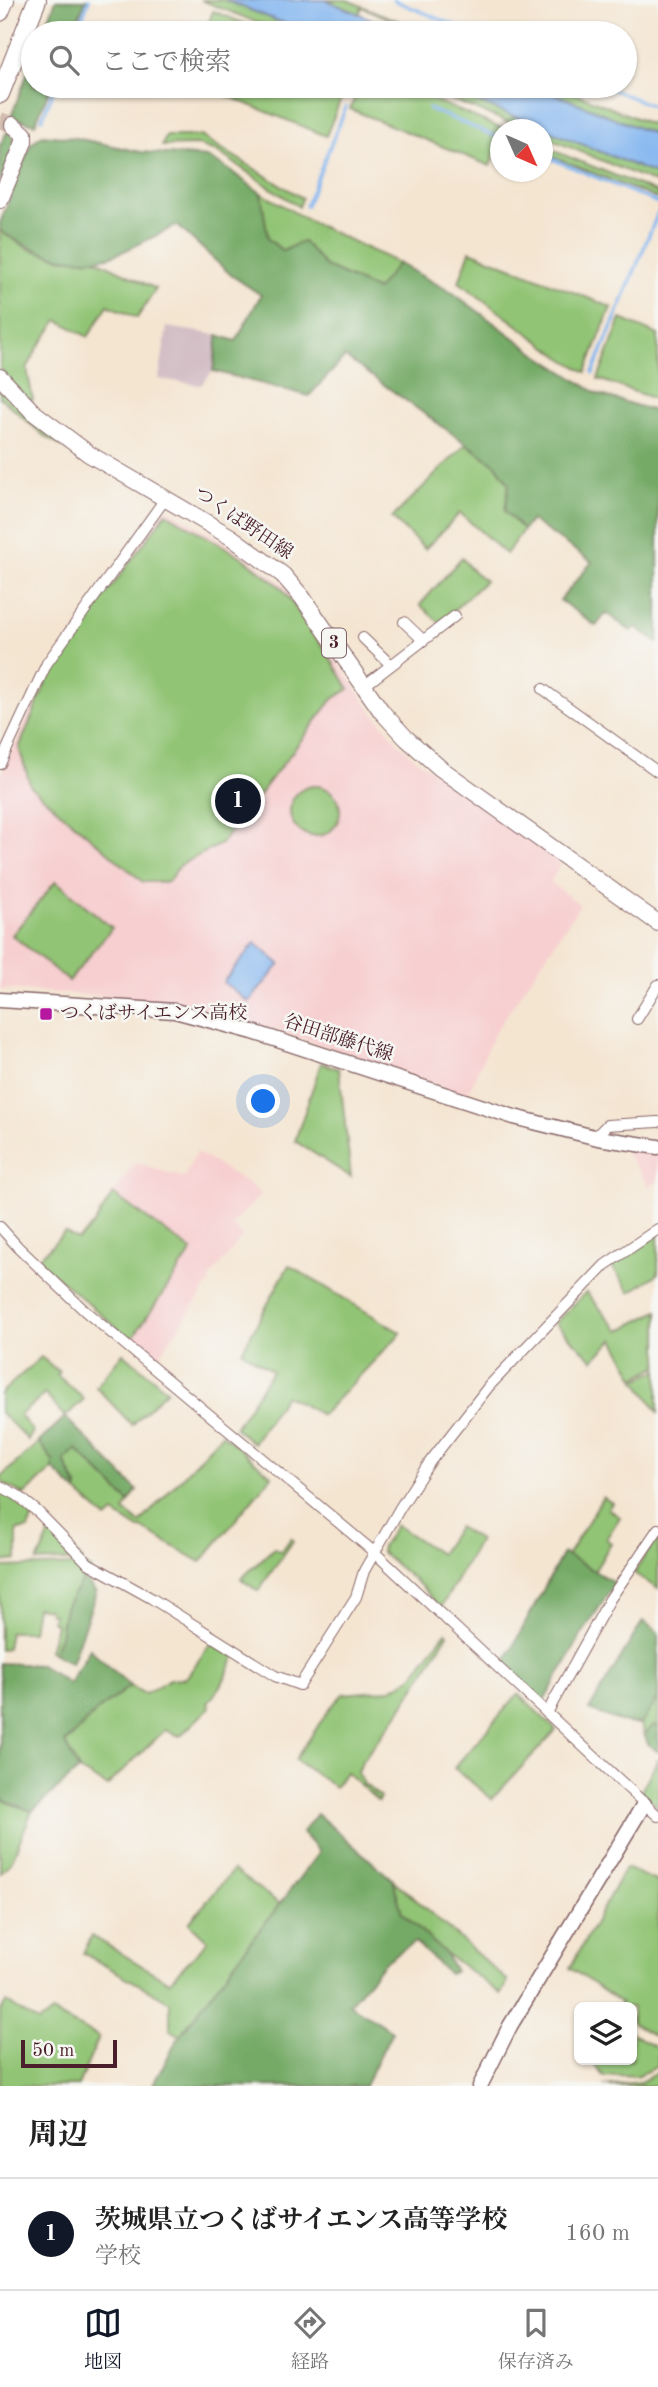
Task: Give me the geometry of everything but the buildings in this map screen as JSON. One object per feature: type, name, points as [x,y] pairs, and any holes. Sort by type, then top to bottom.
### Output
[{"type":"highway","points":[[0,12],[5,0]]},
{"type":"highway","points":[[29,21],[37,0]]},
{"type":"highway","points":[[0,94],[21,41]]},
{"type":"main road","points":[[0,200],[24,142],[24,134],[13,125]]},
{"type":"main road","name":"つくば野田線","points":[[0,377],[17,397],[89,454],[231,537],[283,575],[302,597],[382,712],[407,738],[440,768],[658,923]]},
{"type":"main road","name":"谷田部藤代線","points":[[0,1000],[175,1011],[209,1019],[502,1113],[595,1137],[658,1147]]},
{"type":"main road","points":[[480,2086],[517,2014],[643,1804]]},
{"type":"street","points":[[0,764],[47,663],[165,499]]},
{"type":"street","points":[[364,686],[455,616]]},
{"type":"street","points":[[404,622],[423,640]]},
{"type":"street","points":[[363,638],[391,665]]},
{"type":"street","points":[[543,689],[658,772]]},
{"type":"street","points":[[638,1019],[658,985]]},
{"type":"street","points":[[595,1137],[607,1125],[658,1122]]},
{"type":"street","points":[[0,1227],[85,1311],[373,1552],[658,1816]]},
{"type":"street","points":[[0,1486],[38,1512],[88,1563],[151,1598],[275,1676],[300,1685],[356,1597],[373,1552],[429,1463],[489,1386],[605,1265],[658,1229]]},
{"type":"street","points":[[547,1713],[610,1598],[657,1531]]},
{"type":"shaded area","points":[[167,327],[218,335],[213,371],[201,385],[159,379]]},
{"type":"shaded area","points":[[164,510],[169,510],[228,544],[283,584],[372,711],[398,743],[413,757],[561,864],[550,882],[580,905],[494,1034],[467,1095],[285,1033],[202,1009],[118,997],[0,989],[0,776],[51,666]]},
{"type":"shaded area","points":[[621,1146],[658,1154],[658,1181],[649,1186]]},
{"type":"shaded area","points":[[196,1152],[248,1183],[261,1194],[232,1225],[243,1236],[208,1280],[210,1282],[155,1362],[131,1340],[192,1251],[113,1194],[135,1162],[184,1178]]},
{"type":"green space","points":[[56,0],[86,0],[77,21],[48,21]]},
{"type":"green space","points":[[201,0],[225,0],[278,21],[253,21]]},
{"type":"green space","points":[[325,0],[347,0],[399,21],[362,7],[359,14]]},
{"type":"green space","points":[[213,11],[238,21],[209,21]]},
{"type":"green space","points":[[21,90],[21,98],[46,98],[35,124],[11,117]]},
{"type":"green space","points":[[233,98],[341,98],[326,136]]},
{"type":"green space","points":[[355,98],[429,98],[490,124],[490,133],[446,116],[490,135],[490,166],[350,109]]},
{"type":"green space","points":[[447,98],[469,98],[520,119],[500,119]]},
{"type":"green space","points":[[565,98],[587,98],[658,127],[658,136]]},
{"type":"green space","points":[[7,132],[12,134],[16,142],[0,183],[0,145]]},
{"type":"green space","points":[[553,132],[658,175],[658,184],[553,140]]},
{"type":"green space","points":[[42,135],[76,138],[141,152],[207,157],[261,193],[268,239],[283,251],[303,241],[326,267],[377,290],[398,263],[453,293],[535,353],[598,394],[658,412],[658,643],[636,627],[631,631],[606,613],[596,626],[560,600],[592,562],[531,520],[523,530],[505,511],[509,484],[496,465],[345,357],[309,396],[213,371],[218,335],[236,341],[261,295],[231,275],[177,225],[108,257],[78,260],[38,251],[0,231],[0,223],[31,144]]},
{"type":"green space","points":[[166,136],[201,136],[302,198],[299,207],[218,152],[198,145],[162,146]]},
{"type":"green space","points":[[553,150],[658,193],[658,199],[553,157]]},
{"type":"green space","points":[[258,191],[311,222],[398,263],[378,290],[326,267],[303,241],[283,251],[268,239]]},
{"type":"green space","points":[[0,231],[29,249],[63,259],[93,258],[156,289],[137,318],[108,305],[88,337],[58,320],[37,349],[27,369],[33,400],[28,401],[0,369]]},
{"type":"green space","points":[[470,251],[611,307],[586,372],[562,358],[459,282]]},
{"type":"green space","points":[[621,319],[658,335],[658,400],[598,379]]},
{"type":"green space","points":[[0,387],[78,455],[44,436],[0,397]]},
{"type":"green space","points":[[466,444],[496,465],[509,484],[505,511],[523,530],[506,554],[460,513],[425,549],[392,518]]},
{"type":"green space","points":[[166,513],[242,557],[281,587],[349,689],[333,699],[221,844],[180,865],[168,882],[143,882],[31,787],[19,748],[52,668]]},
{"type":"green space","points":[[462,557],[485,581],[440,623],[420,605]]},
{"type":"green space","points":[[315,786],[333,793],[340,811],[333,829],[315,836],[297,829],[290,811],[297,793]]},
{"type":"green space","points":[[56,881],[112,928],[69,981],[12,935]]},
{"type":"green space","points":[[321,1063],[339,1069],[351,1177],[295,1141]]},
{"type":"green space","points":[[113,1194],[192,1251],[131,1340],[37,1260],[65,1232],[78,1240],[94,1224]]},
{"type":"green space","points":[[658,1235],[658,1274],[630,1292],[611,1265]]},
{"type":"green space","points":[[289,1265],[401,1333],[322,1415],[285,1395],[253,1443],[235,1428],[272,1371],[242,1351]]},
{"type":"green space","points":[[586,1292],[619,1331],[658,1311],[658,1366],[635,1378],[614,1339],[593,1360],[555,1323]]},
{"type":"green space","points":[[123,1353],[167,1390],[132,1425],[96,1387]]},
{"type":"green space","points":[[41,1357],[84,1399],[65,1417],[45,1394],[20,1415],[33,1432],[28,1440],[0,1412],[0,1394]]},
{"type":"green space","points":[[658,1370],[658,1412],[636,1380]]},
{"type":"green space","points":[[65,1417],[137,1490],[129,1502],[76,1449],[64,1461],[78,1489],[76,1491],[53,1469],[53,1461],[39,1442]]},
{"type":"green space","points":[[222,1434],[272,1476],[201,1562],[114,1513],[107,1519],[76,1491],[78,1488],[63,1461],[76,1449],[129,1502],[124,1511],[140,1523]]},
{"type":"green space","points":[[39,1442],[53,1461],[53,1469],[24,1495],[0,1481],[0,1478]]},
{"type":"green space","points":[[0,1491],[34,1514],[28,1529],[17,1530],[17,1560],[0,1562]]},
{"type":"green space","points":[[603,1497],[612,1503],[608,1509],[620,1517],[606,1539],[611,1543],[594,1572],[567,1556]]},
{"type":"green space","points":[[396,1525],[440,1554],[458,1527],[479,1540],[441,1608],[421,1586],[381,1552]]},
{"type":"green space","points":[[51,1531],[82,1560],[37,1562]]},
{"type":"green space","points":[[291,1538],[293,1541],[258,1591],[241,1579],[274,1548],[281,1552]]},
{"type":"green space","points":[[656,1539],[658,1540],[658,1589],[634,1573]]},
{"type":"green space","points":[[563,1553],[615,1583],[543,1703],[503,1665]]},
{"type":"green space","points":[[85,1565],[91,1569],[65,1607],[60,1636],[53,1653],[49,1651],[56,1624],[52,1621],[53,1614],[49,1613],[49,1609],[36,1607],[32,1632],[10,1632],[7,1648],[0,1650],[0,1567]]},
{"type":"green space","points":[[84,1578],[96,1593],[71,1663],[53,1653],[60,1636],[65,1607]]},
{"type":"green space","points":[[643,1621],[658,1632],[658,1698],[641,1724],[625,1723],[589,1710]]},
{"type":"green space","points":[[446,1632],[448,1634],[398,1714],[362,1761],[358,1773],[364,1784],[380,1797],[378,1801],[346,1772],[335,1787],[295,1760],[343,1694],[389,1690],[410,1679]]},
{"type":"green space","points":[[211,1643],[235,1657],[221,1686],[208,1703],[210,1707],[180,1736],[165,1730],[107,1786],[79,1770],[65,1744],[98,1710],[130,1686],[145,1694],[170,1679],[186,1678]]},
{"type":"green space","points":[[90,1649],[130,1686],[98,1710],[65,1743],[79,1770],[32,1811],[5,1801],[0,1797],[0,1663],[40,1665],[69,1683]]},
{"type":"green space","points":[[518,1694],[556,1730],[492,1799],[454,1768]]},
{"type":"green space","points":[[658,1698],[658,1726],[654,1725],[644,1734],[641,1724]]},
{"type":"green space","points":[[654,1725],[658,1726],[658,1752],[648,1744],[644,1734]]},
{"type":"green space","points":[[658,1759],[658,1807],[641,1791]]},
{"type":"green space","points":[[0,1797],[32,1811],[11,1862],[0,1873]]},
{"type":"green space","points":[[317,1814],[393,1880],[402,1913],[445,1953],[455,1971],[449,1974],[415,1942],[385,1962],[349,2004],[392,2031],[365,2086],[152,2086],[180,2035],[319,1852],[302,1833]]},
{"type":"green space","points":[[625,1868],[658,1882],[658,2038],[637,2026],[637,2002],[620,2002],[570,1968]]},
{"type":"green space","points":[[233,1870],[280,1904],[180,2036],[170,2030],[170,2002],[83,1953],[92,1936],[169,1982],[208,1941],[189,1923]]},
{"type":"green space","points":[[393,1880],[508,1981],[501,1994],[445,1953],[402,1913]]},
{"type":"green space","points":[[7,2002],[38,2022],[53,2013],[99,2037],[78,2086],[0,2086],[0,2011]]},
{"type":"green space","points":[[637,2036],[658,2049],[658,2066],[637,2076],[604,2077],[594,2065],[637,2065]]},
{"type":"green space","points":[[658,2072],[658,2086],[603,2086],[641,2082]]},
{"type":"water","points":[[225,0],[325,0],[377,21],[278,21]]},
{"type":"water","points":[[469,98],[565,98],[658,136],[658,175],[553,132],[553,119],[520,119]]},
{"type":"water","points":[[255,943],[280,964],[249,1002],[223,982]]},
{"type":"waterway","points":[[81,21],[89,0]]},
{"type":"waterway","points":[[393,0],[445,21]]},
{"type":"waterway","points":[[42,119],[50,98]]},
{"type":"waterway","points":[[633,98],[658,108]]},
{"type":"waterway","points":[[306,206],[346,107]]},
{"type":"waterway","points":[[429,109],[490,134]]},
{"type":"waterway","points":[[553,160],[658,203]]},
{"type":"waterway","points":[[593,373],[658,213]]},
{"type":"tunnel","points":[[0,120],[13,125]]},
{"type":"place","name":"茨城県立つくばサイエンス高等学校","points":[[238,801]]},
{"type":"place","name":"つくばサイエンス高校","points":[[46,1014]]}]
